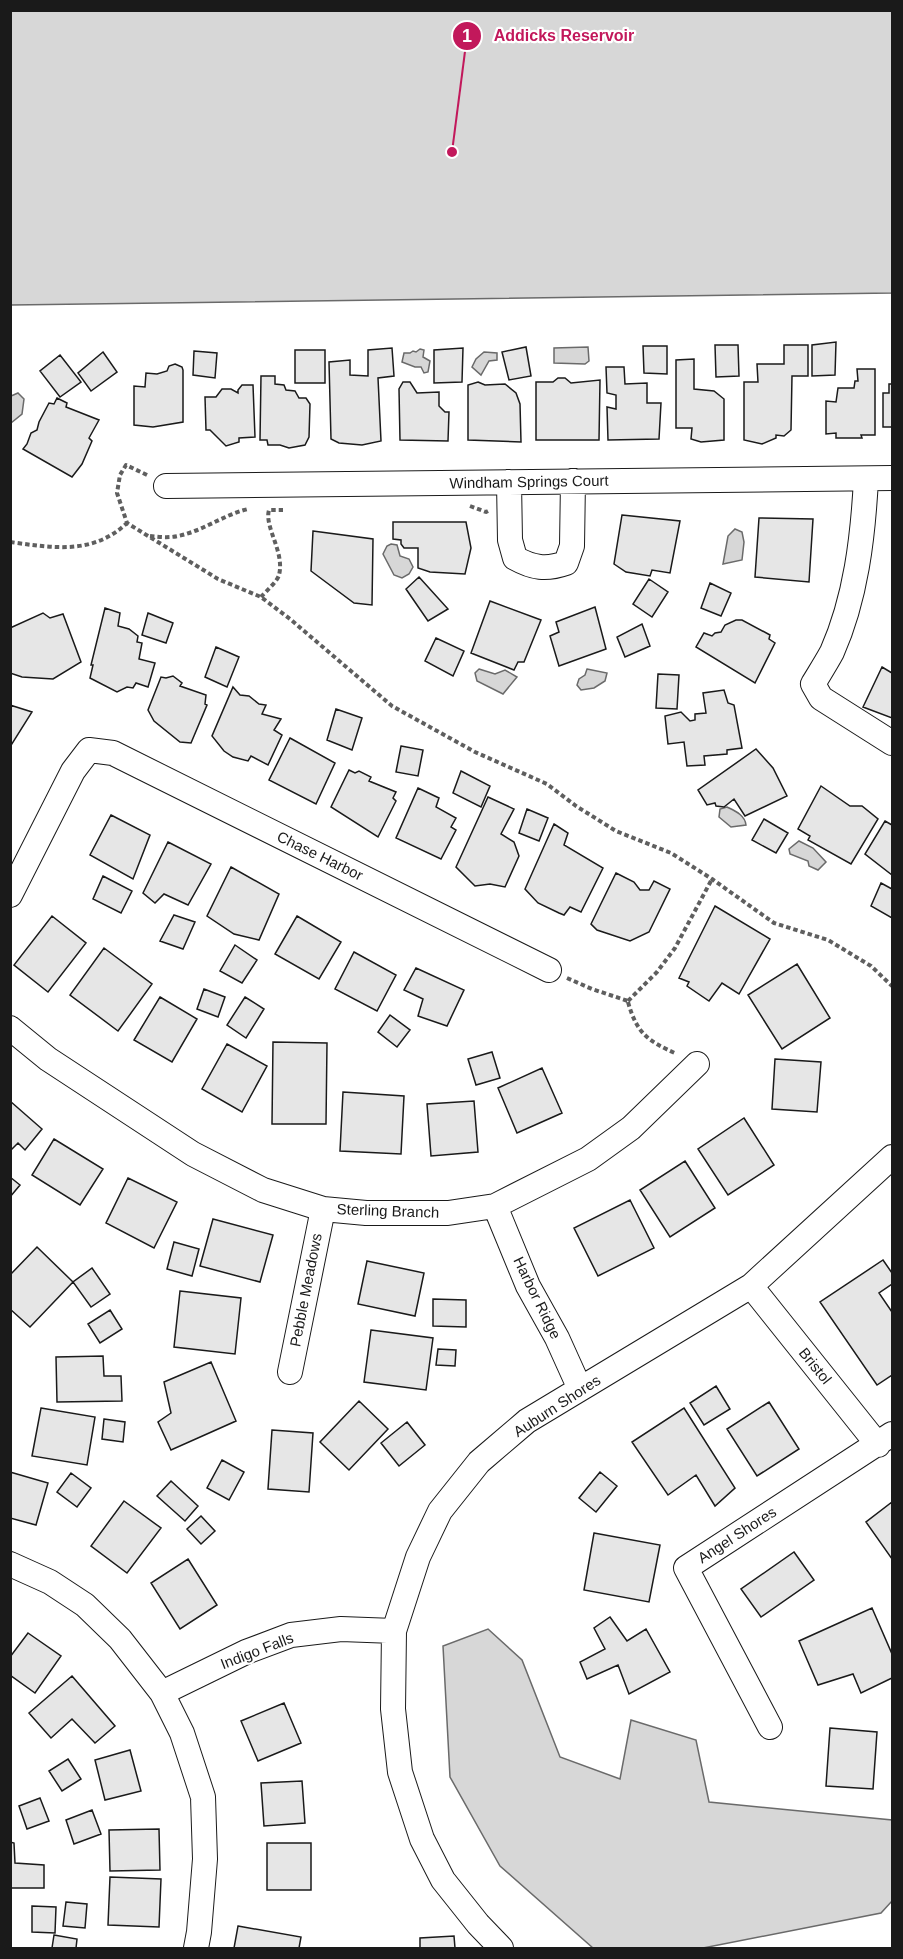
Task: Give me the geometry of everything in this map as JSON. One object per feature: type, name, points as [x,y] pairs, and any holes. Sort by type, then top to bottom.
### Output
[{"type":"street","name":"Windham Springs Court","points":[[166,486],[509,491],[573,482],[892,478]]},
{"type":"street","points":[[866,479],[864,526],[852,591],[832,652],[813,684],[821,698],[892,744]]},
{"type":"street","points":[[509,491],[510,540],[515,558],[530,566],[554,567],[566,563],[572,546],[573,482]]},
{"type":"street","name":"Chase Harbor","points":[[10,895],[73,771],[89,750],[112,753],[549,970]]},
{"type":"street","name":"Sterling Branch","points":[[10,1028],[48,1059],[193,1154],[263,1190],[323,1209],[366,1213],[448,1213],[495,1206],[588,1159],[631,1128],[697,1064]]},
{"type":"street","name":"Auburn Shores","points":[[501,1948],[478,1924],[443,1880],[422,1839],[400,1772],[393,1709],[394,1631],[418,1557],[440,1511],[479,1462],[528,1421],[751,1286],[892,1157]]},
{"type":"street","name":"Harbor Ridge","points":[[495,1206],[528,1286],[557,1338],[580,1389]]},
{"type":"street","name":"Pebble Meadows","points":[[290,1372],[323,1209]]},
{"type":"street","name":"Bristol","points":[[751,1286],[885,1439]]},
{"type":"street","name":"Angel Shores","points":[[770,1727],[686,1568],[885,1439]]},
{"type":"street","points":[[10,1564],[50,1582],[85,1605],[120,1639],[162,1693],[182,1733],[203,1797],[205,1859],[200,1932],[196,1948]]},
{"type":"street","name":"Indigo Falls","points":[[162,1693],[246,1652],[291,1635],[341,1629],[394,1631]]},
{"type":"path","points":[[166,486],[126,465],[120,475],[117,493],[127,523],[218,579],[261,597],[392,706],[475,752],[547,784],[615,831],[671,853],[774,923],[828,940],[871,966],[892,986]]},
{"type":"path","points":[[468,505],[486,513],[509,491]]},
{"type":"path","points":[[260,507],[269,510],[292,509]]},
{"type":"path","points":[[148,536],[181,536],[232,513],[250,508]]},
{"type":"path","points":[[261,597],[279,576],[279,550],[267,517],[269,510]]},
{"type":"path","points":[[10,542],[78,548],[105,540],[127,523]]},
{"type":"path","points":[[628,1001],[657,972],[675,948],[712,879]]},
{"type":"path","points":[[549,970],[592,989],[628,1001]]},
{"type":"path","points":[[628,1001],[633,1020],[644,1035],[661,1047],[697,1064]]},
{"type":"shaded area","points":[[10,11],[892,11],[892,293],[11,305]]},
{"type":"shaded area","points":[[588,347],[589,361],[585,364],[554,363],[554,348]]},
{"type":"shaded area","points":[[420,349],[424,350],[423,357],[430,361],[428,372],[424,373],[421,367],[402,362],[404,353],[416,352]]},
{"type":"shaded area","points":[[484,352],[497,353],[497,360],[489,361],[481,375],[472,367],[476,359]]},
{"type":"shaded area","points":[[18,393],[24,399],[22,414],[11,423],[11,396]]},
{"type":"shaded area","points":[[735,529],[742,532],[744,542],[742,560],[723,564],[728,536]]},
{"type":"shaded area","points":[[397,545],[400,556],[409,559],[413,567],[409,574],[402,578],[394,575],[383,554],[387,546]]},
{"type":"shaded area","points":[[479,669],[495,674],[505,670],[517,677],[503,694],[477,681],[475,673]]},
{"type":"shaded area","points":[[587,669],[607,673],[605,681],[594,688],[581,690],[577,685]]},
{"type":"shaded area","points":[[727,807],[742,816],[746,825],[731,827],[719,817],[720,809]]},
{"type":"shaded area","points":[[799,841],[813,848],[826,862],[818,870],[809,866],[808,861],[790,854],[789,849]]},
{"type":"shaded area","points":[[488,1629],[522,1660],[560,1757],[620,1779],[631,1720],[696,1740],[709,1802],[892,1820],[892,1901],[881,1913],[703,1948],[593,1948],[500,1866],[450,1777],[443,1646]]},
{"type":"building","points":[[836,342],[835,375],[812,376],[812,345]]},
{"type":"building","points":[[715,345],[738,345],[739,376],[716,377]]},
{"type":"building","points":[[784,345],[808,345],[808,376],[792,376],[791,430],[784,436],[776,435],[776,438],[762,444],[744,440],[744,382],[758,382],[757,364],[784,364]]},
{"type":"building","points":[[643,346],[667,346],[667,374],[644,373]]},
{"type":"building","points":[[526,347],[531,376],[509,380],[502,352]]},
{"type":"building","points":[[392,348],[394,376],[378,378],[381,441],[362,445],[339,443],[331,439],[329,362],[350,360],[350,375],[368,376],[368,350]]},
{"type":"building","points":[[463,348],[462,382],[434,383],[434,350]]},
{"type":"building","points":[[295,350],[325,350],[325,383],[295,383]]},
{"type":"building","points":[[194,351],[217,353],[215,378],[193,375]]},
{"type":"building","points":[[103,352],[117,372],[91,391],[78,373]]},
{"type":"building","points":[[60,355],[81,382],[60,397],[40,371]]},
{"type":"building","points":[[694,359],[694,389],[714,391],[724,399],[724,440],[701,442],[691,439],[692,428],[676,428],[676,360]]},
{"type":"building","points":[[175,364],[183,370],[183,422],[153,427],[134,425],[134,386],[145,387],[146,373],[157,374],[167,371],[169,366]]},
{"type":"building","points":[[606,367],[624,367],[625,384],[647,383],[647,403],[661,403],[659,439],[608,440],[607,407],[616,409],[616,395],[607,393]]},
{"type":"building","points":[[857,369],[875,369],[875,435],[861,435],[862,438],[836,438],[836,433],[826,434],[826,401],[836,402],[838,388],[854,388],[855,381],[858,381]]},
{"type":"building","points":[[261,376],[275,376],[275,384],[284,385],[286,390],[295,391],[299,398],[306,398],[310,404],[309,437],[305,445],[289,448],[268,445],[267,440],[260,440]]},
{"type":"building","points":[[558,378],[565,378],[571,383],[600,380],[599,440],[536,440],[536,382],[553,382]]},
{"type":"building","points":[[403,382],[410,382],[417,393],[439,392],[439,406],[445,412],[449,412],[448,441],[400,440],[399,389]]},
{"type":"building","points":[[478,382],[485,385],[505,384],[516,393],[520,404],[521,442],[468,440],[468,385]]},
{"type":"building","points":[[889,384],[892,384],[892,427],[883,427],[883,393],[889,393]]},
{"type":"building","points":[[242,385],[253,385],[255,437],[239,438],[239,442],[226,446],[210,430],[206,430],[205,397],[216,397],[222,389],[231,389],[238,393]]},
{"type":"building","points":[[57,398],[67,403],[66,407],[99,420],[89,438],[92,441],[82,464],[72,477],[23,449],[31,433],[37,430],[49,403],[54,404]]},
{"type":"building","points":[[622,515],[680,521],[670,573],[652,570],[650,576],[626,572],[614,564]]},
{"type":"building","points":[[759,518],[813,519],[809,582],[755,577]]},
{"type":"building","points":[[393,522],[466,522],[471,548],[465,574],[430,572],[418,568],[418,548],[404,548],[401,540],[393,539]]},
{"type":"building","points":[[313,531],[373,539],[372,605],[354,603],[311,571]]},
{"type":"building","points":[[419,577],[448,609],[428,621],[406,589]]},
{"type":"building","points":[[649,579],[668,592],[652,617],[633,604]]},
{"type":"building","points":[[710,583],[731,593],[721,616],[701,608]]},
{"type":"building","points":[[490,601],[541,620],[524,662],[518,662],[514,670],[471,653]]},
{"type":"building","points":[[595,607],[606,649],[559,666],[550,636],[559,632],[556,622]]},
{"type":"building","points":[[105,608],[120,613],[118,626],[129,629],[138,636],[137,642],[142,643],[139,659],[155,663],[148,687],[136,683],[133,688],[127,687],[117,692],[90,678]]},
{"type":"building","points":[[43,613],[50,618],[63,614],[81,662],[53,679],[22,677],[10,673],[10,628]]},
{"type":"building","points":[[148,613],[173,623],[166,643],[142,635]]},
{"type":"building","points":[[742,620],[770,635],[769,639],[775,643],[755,683],[696,647],[704,633],[712,636],[721,632],[725,625]]},
{"type":"building","points":[[642,624],[650,646],[625,657],[617,637]]},
{"type":"building","points":[[436,638],[464,651],[453,676],[425,661]]},
{"type":"building","points":[[216,647],[239,657],[227,687],[205,677]]},
{"type":"building","points":[[882,667],[892,673],[892,718],[863,707]]},
{"type":"building","points":[[658,674],[679,675],[677,709],[656,708]]},
{"type":"building","points":[[173,676],[182,683],[180,686],[206,695],[205,704],[207,705],[191,743],[180,742],[154,721],[148,710],[161,677]]},
{"type":"building","points":[[233,687],[240,695],[249,696],[259,704],[266,705],[262,714],[281,719],[274,730],[282,735],[268,765],[251,756],[248,761],[233,757],[224,751],[212,736]]},
{"type":"building","points":[[724,690],[728,703],[734,705],[742,748],[727,750],[727,754],[704,756],[705,765],[687,766],[684,742],[668,744],[665,716],[681,712],[690,721],[695,720],[695,714],[706,713],[703,693]]},
{"type":"building","points":[[10,705],[32,712],[10,747]]},
{"type":"building","points":[[336,709],[362,718],[352,750],[327,740]]},
{"type":"building","points":[[290,738],[335,763],[316,804],[269,780]]},
{"type":"building","points":[[401,746],[423,750],[418,776],[396,772]]},
{"type":"building","points":[[756,749],[773,768],[787,796],[745,816],[734,799],[724,807],[716,806],[715,803],[707,805],[698,790]]},
{"type":"building","points":[[349,770],[355,773],[359,771],[371,777],[369,781],[396,792],[393,798],[396,801],[378,837],[331,807]]},
{"type":"building","points":[[461,771],[490,786],[481,807],[453,793]]},
{"type":"building","points":[[821,786],[850,806],[862,806],[878,819],[851,864],[808,840],[810,836],[798,829]]},
{"type":"building","points":[[418,788],[439,798],[436,807],[456,818],[451,827],[456,830],[441,859],[396,838]]},
{"type":"building","points":[[488,797],[514,809],[501,834],[514,842],[519,856],[505,887],[490,884],[475,886],[456,867]]},
{"type":"building","points":[[527,809],[548,818],[539,841],[519,833]]},
{"type":"building","points":[[111,815],[150,835],[133,879],[90,855]]},
{"type":"building","points":[[764,819],[788,833],[776,853],[752,840]]},
{"type":"building","points":[[885,821],[892,825],[892,875],[865,854]]},
{"type":"building","points":[[554,824],[568,833],[564,845],[603,868],[581,912],[570,907],[564,915],[559,913],[538,903],[525,889]]},
{"type":"building","points":[[168,842],[211,864],[188,905],[164,894],[155,903],[143,893]]},
{"type":"building","points":[[231,867],[279,894],[259,940],[234,934],[207,916]]},
{"type":"building","points":[[616,873],[634,882],[640,890],[649,890],[654,881],[670,889],[649,932],[630,941],[597,930],[591,924]]},
{"type":"building","points":[[103,876],[132,891],[121,913],[93,899]]},
{"type":"building","points":[[881,883],[892,889],[892,918],[871,906]]},
{"type":"building","points":[[715,906],[770,939],[739,994],[722,983],[709,1001],[687,986],[689,982],[679,978]]},
{"type":"building","points":[[174,915],[195,922],[183,949],[160,941]]},
{"type":"building","points":[[52,916],[86,943],[48,992],[14,965]]},
{"type":"building","points":[[297,916],[341,942],[319,979],[275,954]]},
{"type":"building","points":[[235,945],[257,960],[242,983],[220,971]]},
{"type":"building","points":[[104,948],[152,984],[118,1031],[70,995]]},
{"type":"building","points":[[354,952],[396,975],[377,1011],[335,989]]},
{"type":"building","points":[[797,964],[830,1018],[782,1049],[748,995]]},
{"type":"building","points":[[416,968],[464,990],[447,1026],[418,1016],[423,999],[404,990]]},
{"type":"building","points":[[204,989],[225,997],[218,1017],[197,1009]]},
{"type":"building","points":[[160,997],[197,1019],[172,1062],[134,1040]]},
{"type":"building","points":[[245,997],[264,1009],[246,1038],[227,1025]]},
{"type":"building","points":[[390,1015],[410,1030],[397,1047],[378,1032]]},
{"type":"building","points":[[273,1042],[327,1043],[326,1124],[272,1124]]},
{"type":"building","points":[[227,1044],[267,1066],[242,1112],[202,1089]]},
{"type":"building","points":[[492,1052],[500,1078],[476,1085],[468,1059]]},
{"type":"building","points":[[775,1059],[821,1062],[817,1112],[772,1109]]},
{"type":"building","points":[[542,1068],[562,1113],[517,1133],[498,1088]]},
{"type":"building","points":[[343,1092],[404,1096],[401,1154],[340,1151]]},
{"type":"building","points":[[10,1101],[42,1129],[25,1150],[18,1143],[10,1151]]},
{"type":"building","points":[[474,1101],[478,1152],[431,1156],[427,1104]]},
{"type":"building","points":[[744,1118],[774,1165],[728,1195],[698,1149]]},
{"type":"building","points":[[54,1139],[103,1169],[80,1205],[32,1175]]},
{"type":"building","points":[[685,1161],[715,1208],[670,1237],[640,1190]]},
{"type":"building","points":[[10,1177],[20,1185],[10,1197]]},
{"type":"building","points":[[128,1178],[177,1202],[154,1248],[106,1223]]},
{"type":"building","points":[[630,1200],[654,1248],[598,1276],[574,1228]]},
{"type":"building","points":[[213,1219],[273,1235],[260,1282],[200,1266]]},
{"type":"building","points":[[174,1242],[199,1249],[192,1276],[167,1269]]},
{"type":"building","points":[[37,1247],[73,1282],[30,1327],[10,1309],[10,1275]]},
{"type":"building","points":[[883,1260],[892,1273],[892,1284],[879,1293],[892,1312],[892,1375],[877,1385],[820,1302]]},
{"type":"building","points":[[367,1261],[424,1273],[415,1316],[358,1304]]},
{"type":"building","points":[[92,1268],[110,1294],[91,1307],[73,1282]]},
{"type":"building","points":[[180,1291],[241,1298],[235,1354],[174,1347]]},
{"type":"building","points":[[433,1299],[466,1300],[466,1327],[433,1326]]},
{"type":"building","points":[[110,1310],[122,1329],[100,1343],[88,1324]]},
{"type":"building","points":[[371,1330],[433,1338],[426,1390],[364,1382]]},
{"type":"building","points":[[438,1349],[456,1350],[455,1366],[436,1365]]},
{"type":"building","points":[[103,1356],[104,1376],[121,1376],[122,1401],[57,1402],[56,1357]]},
{"type":"building","points":[[211,1362],[236,1421],[171,1450],[158,1422],[171,1413],[164,1382]]},
{"type":"building","points":[[716,1386],[730,1409],[704,1425],[690,1403]]},
{"type":"building","points":[[359,1401],[388,1429],[349,1470],[320,1442]]},
{"type":"building","points":[[769,1402],[799,1449],[757,1476],[727,1429]]},
{"type":"building","points":[[41,1408],[95,1417],[87,1465],[32,1456]]},
{"type":"building","points":[[684,1408],[735,1488],[715,1506],[696,1475],[668,1495],[632,1442]]},
{"type":"building","points":[[104,1419],[125,1422],[123,1442],[102,1439]]},
{"type":"building","points":[[407,1422],[425,1445],[399,1466],[381,1443]]},
{"type":"building","points":[[272,1430],[313,1433],[309,1492],[268,1489]]},
{"type":"building","points":[[222,1460],[244,1472],[229,1500],[207,1488]]},
{"type":"building","points":[[10,1472],[48,1483],[36,1525],[10,1518]]},
{"type":"building","points":[[600,1472],[617,1486],[596,1512],[579,1498]]},
{"type":"building","points":[[71,1473],[91,1488],[77,1507],[57,1492]]},
{"type":"building","points":[[171,1481],[198,1506],[185,1521],[157,1496]]},
{"type":"building","points":[[124,1501],[161,1528],[127,1573],[91,1546]]},
{"type":"building","points":[[892,1502],[892,1559],[866,1522]]},
{"type":"building","points":[[201,1516],[215,1531],[201,1544],[187,1529]]},
{"type":"building","points":[[594,1533],[660,1545],[649,1602],[584,1590]]},
{"type":"building","points":[[794,1552],[814,1580],[761,1617],[741,1589]]},
{"type":"building","points":[[188,1559],[217,1605],[180,1629],[151,1583]]},
{"type":"building","points":[[872,1608],[892,1654],[892,1678],[861,1693],[853,1674],[818,1685],[799,1641]]},
{"type":"building","points":[[610,1617],[627,1641],[646,1629],[670,1672],[629,1694],[618,1665],[587,1679],[580,1662],[605,1649],[594,1628]]},
{"type":"building","points":[[28,1633],[61,1656],[35,1693],[10,1675],[10,1657]]},
{"type":"building","points":[[72,1676],[115,1726],[95,1743],[72,1719],[51,1738],[29,1713]]},
{"type":"building","points":[[284,1703],[301,1743],[258,1761],[241,1721]]},
{"type":"building","points":[[830,1728],[877,1732],[873,1789],[826,1786]]},
{"type":"building","points":[[130,1750],[141,1791],[105,1800],[95,1760]]},
{"type":"building","points":[[68,1759],[81,1779],[62,1791],[49,1771]]},
{"type":"building","points":[[302,1781],[305,1823],[264,1826],[261,1783]]},
{"type":"building","points":[[40,1798],[49,1821],[27,1829],[19,1806]]},
{"type":"building","points":[[92,1810],[101,1834],[74,1844],[66,1820]]},
{"type":"building","points":[[159,1829],[160,1870],[110,1871],[109,1830]]},
{"type":"building","points":[[10,1842],[14,1843],[15,1863],[44,1865],[44,1888],[10,1888]]},
{"type":"building","points":[[267,1843],[311,1843],[311,1890],[267,1890]]},
{"type":"building","points":[[110,1877],[161,1879],[159,1927],[108,1925]]},
{"type":"building","points":[[66,1902],[87,1904],[85,1928],[63,1926]]},
{"type":"building","points":[[32,1906],[56,1907],[55,1933],[32,1932]]},
{"type":"building","points":[[238,1926],[301,1937],[299,1948],[234,1948]]},
{"type":"building","points":[[54,1935],[77,1939],[76,1948],[52,1948]]},
{"type":"building","points":[[454,1936],[455,1948],[420,1948],[420,1938]]},
{"type":"place","name":"Addicks Reservoir","points":[[452,152]]}]
